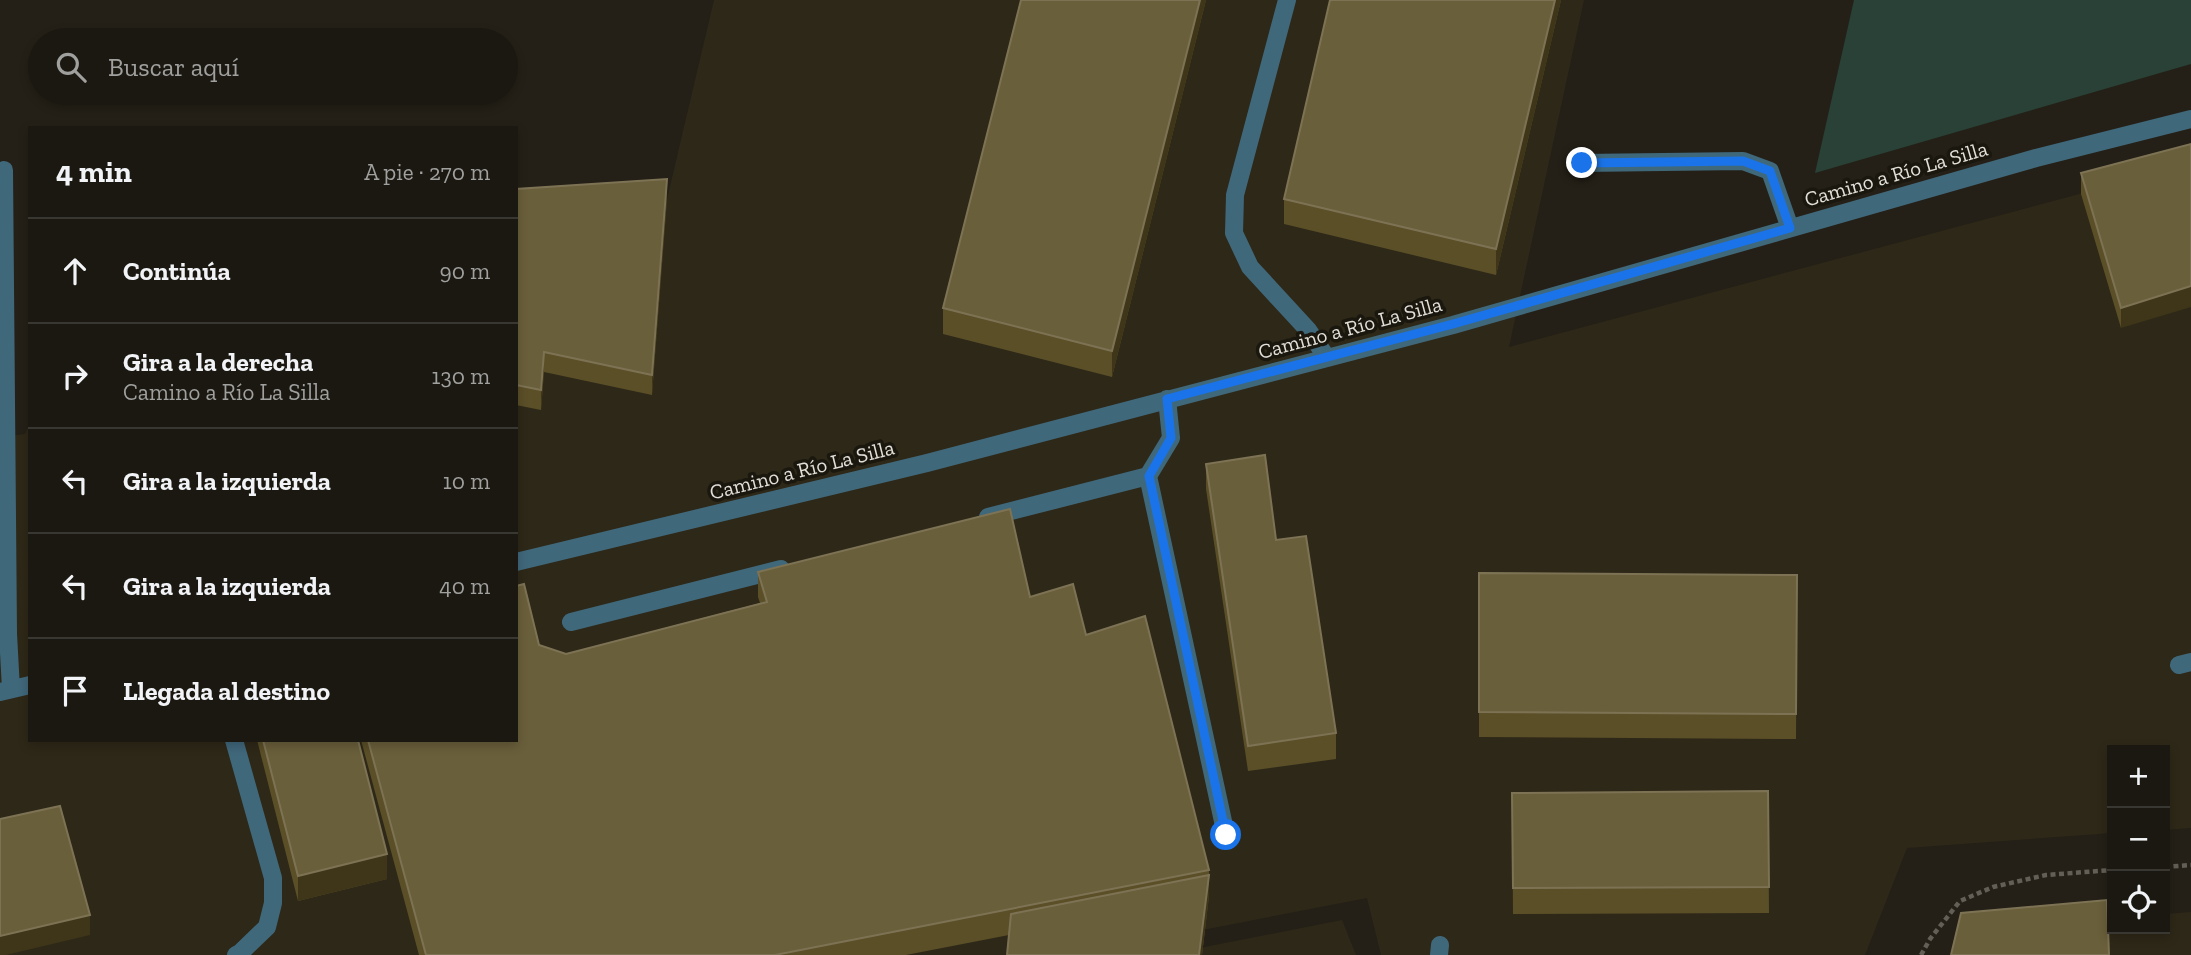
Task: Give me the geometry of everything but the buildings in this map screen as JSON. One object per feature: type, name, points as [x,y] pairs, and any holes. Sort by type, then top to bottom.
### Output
[{"type":"lane","points":[[1287,0],[1235,195],[1234,233],[1250,267],[1308,330],[1327,358]]},
{"type":"lane","name":"Camino a Río La Silla","points":[[518,562],[927,463],[1327,358],[2036,158],[2191,119]]},
{"type":"lane","points":[[1582,163],[1743,161],[1770,171],[1790,228]]},
{"type":"lane","points":[[4,170],[8,634],[6,691],[28,686]]},
{"type":"lane","points":[[1167,399],[1171,438],[1149,476],[1226,835]]},
{"type":"lane","points":[[974,520],[1149,476]]},
{"type":"lane","points":[[571,622],[800,564]]},
{"type":"lane","points":[[235,742],[272,878],[273,903],[267,927],[236,955]]},
{"type":"path","points":[[2170,867],[2191,865]]},
{"type":"path","points":[[1921,955],[1960,901],[1993,887],[2046,875],[2107,870]]},
{"type":"shaded area","points":[[714,0],[1584,0],[1509,347],[2191,164],[2191,828],[2170,830],[2170,745],[2107,745],[2107,833],[1907,848],[1865,955],[1381,955],[1367,898],[1074,955],[0,955],[0,437],[25,434],[28,427],[28,742],[518,742],[518,209],[667,199]]},
{"type":"shaded area","points":[[2191,912],[2191,955],[1956,955],[1961,934],[2107,919],[2107,934],[2170,934],[2170,914]]},
{"type":"shaded area","points":[[1342,920],[1356,955],[1164,955]]},
{"type":"green space","points":[[1854,0],[2191,0],[2191,64],[1815,173]]},
{"type":"route","points":[[1226,835],[1149,476],[1171,438],[1167,399],[1453,324],[1790,228],[1770,171],[1743,161],[1582,163]]}]
